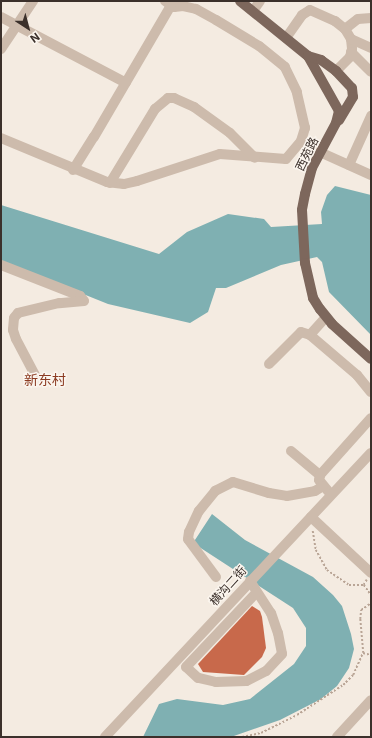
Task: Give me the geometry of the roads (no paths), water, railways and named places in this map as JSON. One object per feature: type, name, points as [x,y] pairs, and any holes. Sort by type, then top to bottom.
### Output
[{"type":"main road","name":"西苑路","points":[[240,1],[308,56],[339,112],[336,123],[322,154],[312,168],[302,210],[305,263],[313,298],[326,317],[371,359]]},
{"type":"main road","points":[[308,56],[322,60],[336,71],[352,88],[353,97],[336,123]]},
{"type":"street","points":[[2,49],[33,1]]},
{"type":"street","points":[[253,11],[260,1]]},
{"type":"street","points":[[1,138],[34,150],[72,170],[110,183],[124,184],[156,176],[220,154],[255,158],[286,159],[302,141],[305,128],[304,117],[285,67],[259,46],[216,20],[196,9],[171,3],[126,82],[72,170]]},
{"type":"street","points":[[286,38],[302,15],[312,5],[345,29],[351,39],[351,52],[346,63],[336,71]]},
{"type":"street","points":[[1,17],[17,27],[126,82]]},
{"type":"street","points":[[345,29],[358,19],[371,18]]},
{"type":"street","points":[[351,39],[371,48]]},
{"type":"street","points":[[351,52],[371,72]]},
{"type":"street","points":[[110,183],[155,109],[168,98],[174,98],[194,106],[230,133],[255,158]]},
{"type":"street","points":[[349,165],[371,116]]},
{"type":"street","points":[[322,154],[371,175]]},
{"type":"street","points":[[1,265],[80,296],[84,301],[59,303],[18,312],[14,318],[13,330],[16,339],[35,375]]},
{"type":"street","points":[[310,335],[326,317]]},
{"type":"street","points":[[269,364],[301,332],[310,335],[358,375],[371,392]]},
{"type":"street","points":[[332,494],[319,480],[320,475],[371,418]]},
{"type":"street","points":[[292,451],[320,475]]},
{"type":"street","name":"横沟二街","points":[[105,737],[279,549],[371,453]]},
{"type":"street","points":[[216,577],[188,540],[189,532],[199,511],[215,491],[233,482],[269,494],[287,496],[315,491],[323,486]]},
{"type":"street","points":[[311,517],[371,573]]},
{"type":"street","points":[[250,581],[256,593],[270,613],[278,633],[282,654],[271,665],[246,681],[216,682],[198,678],[186,667],[256,593]]},
{"type":"street","points":[[197,639],[205,647]]},
{"type":"street","points":[[337,737],[371,700]]},
{"type":"water","points":[[335,186],[371,195],[371,335],[329,292],[322,262],[317,257],[281,265],[226,288],[216,288],[208,312],[190,323],[108,304],[1,261],[1,205],[159,254],[187,232],[228,214],[264,219],[271,227],[322,224],[321,212],[327,195]]},
{"type":"water","points":[[212,514],[245,540],[313,577],[333,595],[342,606],[351,634],[354,649],[349,668],[337,686],[321,699],[280,720],[231,737],[143,737],[159,704],[177,699],[223,705],[250,699],[294,664],[306,646],[306,628],[293,608],[193,543]]},
{"type":"district","name":"新东村","points":[[45,380]]}]
